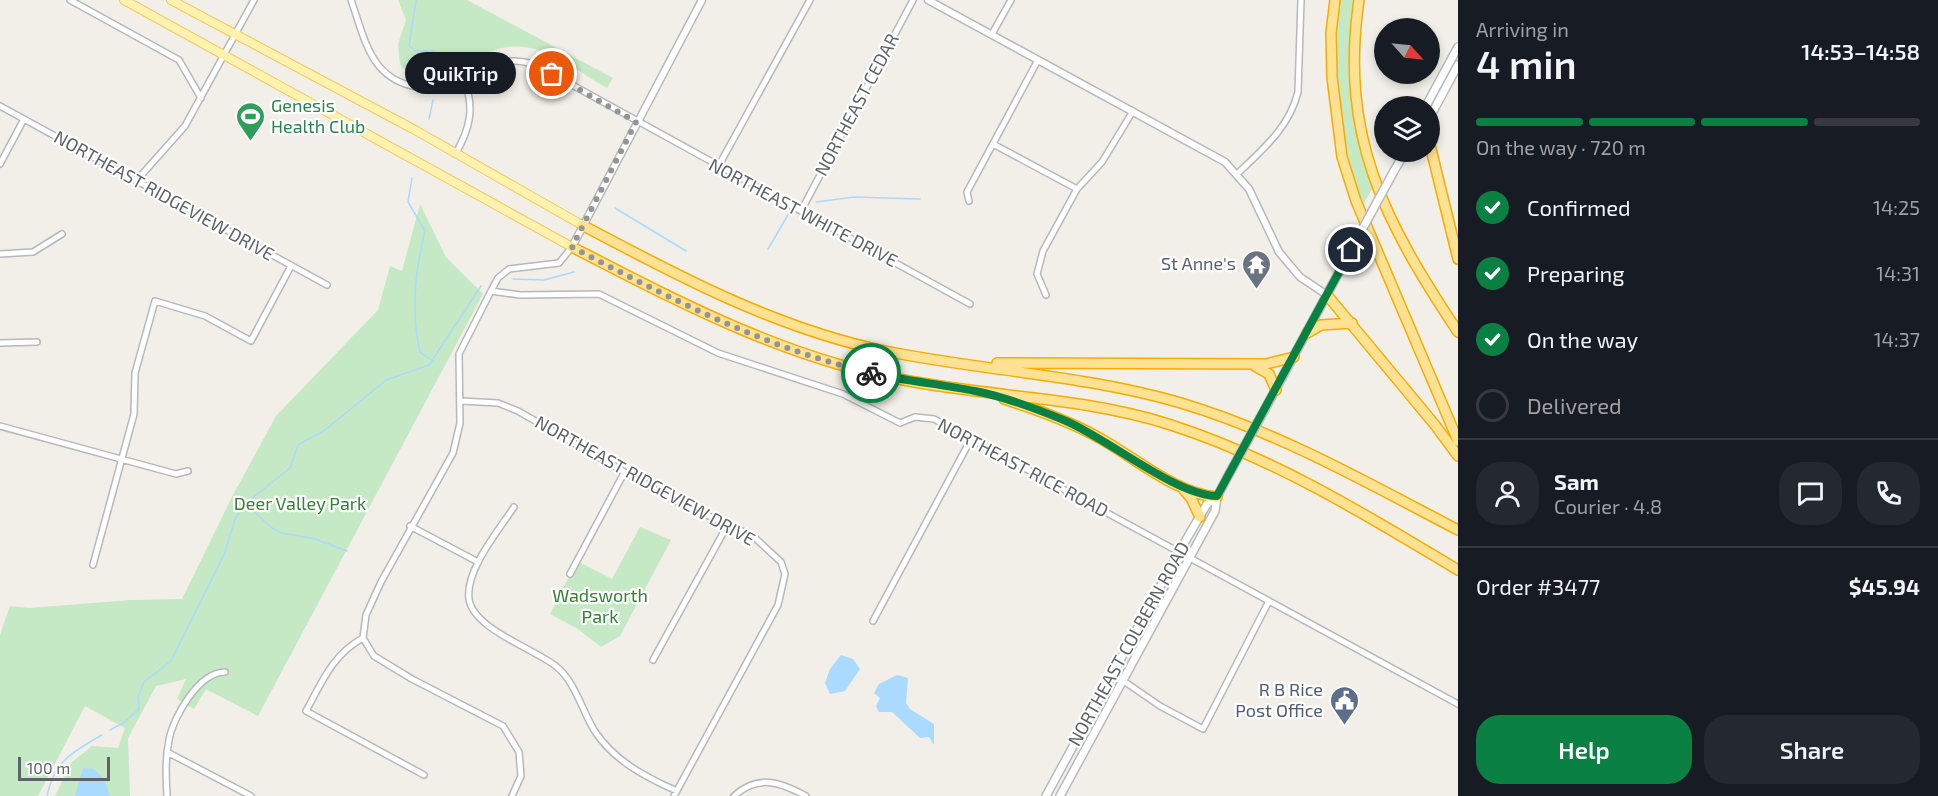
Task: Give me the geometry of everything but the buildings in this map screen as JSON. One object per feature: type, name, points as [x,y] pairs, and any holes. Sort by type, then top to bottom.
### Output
[{"type":"highway","points":[[1335,0],[1331,33],[1332,77],[1342,157],[1356,201],[1458,441]]},
{"type":"highway","points":[[1359,0],[1355,35],[1356,89],[1359,123],[1370,168],[1389,219],[1458,332]]},
{"type":"highway","points":[[1433,163],[1458,259]]},
{"type":"highway","points":[[582,225],[675,274],[756,312],[880,350],[1087,380],[1135,391],[1213,414],[1329,463],[1458,530]]},
{"type":"highway","points":[[572,247],[704,314],[799,352],[903,380],[1117,410],[1212,439],[1282,470],[1361,511],[1458,570]]},
{"type":"highway","points":[[1327,295],[1458,456]]},
{"type":"highway","points":[[1307,333],[1328,324],[1352,323]]},
{"type":"highway","points":[[949,361],[1266,364],[1294,357]]},
{"type":"highway","points":[[1252,364],[1269,374],[1276,390]]},
{"type":"highway","points":[[976,391],[1067,422],[1121,450],[1182,488],[1204,496],[1217,496]]},
{"type":"highway","points":[[1182,488],[1191,498],[1200,517]]},
{"type":"main road","points":[[124,0],[572,247]]},
{"type":"main road","points":[[171,0],[456,153],[582,225]]},
{"type":"main road","points":[[1431,96],[1458,47]]},
{"type":"main road","points":[[1440,98],[1458,65]]},
{"type":"main road","name":"NORTHEAST COLBERN ROAD","points":[[1046,796],[1179,552],[1207,504],[1217,496],[1230,474],[1399,162]]},
{"type":"main road","name":"NORTHEAST COLBERN ROAD","points":[[1060,796],[1190,558],[1215,510],[1217,496]]},
{"type":"main road","points":[[1179,552],[1182,571]]},
{"type":"street","points":[[70,0],[179,60],[201,98]]},
{"type":"street","points":[[137,180],[175,140],[201,98],[254,0]]},
{"type":"street","points":[[351,0],[369,51],[379,68],[406,85],[436,89],[465,84],[470,96],[470,121],[456,153]]},
{"type":"street","points":[[512,796],[521,776],[519,752],[503,726],[412,679],[375,656],[363,638],[366,615],[411,526],[453,453],[460,423],[459,354],[498,278],[509,269],[559,263],[572,247],[702,0]]},
{"type":"street","points":[[718,167],[810,0]]},
{"type":"street","name":"NORTHEAST CEDAR","points":[[801,211],[913,0]]},
{"type":"street","points":[[928,0],[1226,162],[1238,174],[1258,205],[1279,252],[1300,278],[1327,295]]},
{"type":"street","points":[[992,34],[1011,0]]},
{"type":"street","points":[[1238,174],[1275,138],[1294,106],[1298,92],[1301,0]]},
{"type":"street","name":"NORTHEAST WHITE DRIVE","points":[[465,84],[491,66],[519,60],[536,65],[970,304]]},
{"type":"street","points":[[969,201],[967,192],[1038,60]]},
{"type":"street","name":"NORTHEAST RIDGEVIEW DRIVE","points":[[0,106],[327,285]]},
{"type":"street","points":[[1046,295],[1037,274],[1043,251],[1077,189],[1108,155],[1133,111]]},
{"type":"street","points":[[0,164],[24,119]]},
{"type":"street","points":[[993,144],[1077,189]]},
{"type":"street","points":[[0,254],[33,252],[62,234]]},
{"type":"street","points":[[93,565],[134,414],[135,373],[155,302],[206,316],[251,341],[291,266]]},
{"type":"street","name":"NORTHEAST RICE ROAD","points":[[491,291],[520,295],[599,294],[718,352],[843,394],[900,423],[915,417],[933,419],[1179,552]]},
{"type":"street","points":[[0,343],[37,342]]},
{"type":"street","name":"NORTHEAST RIDGEVIEW DRIVE","points":[[461,401],[498,403],[518,411],[624,473],[727,526],[753,536],[775,556],[785,574],[778,605],[676,794]]},
{"type":"street","points":[[0,426],[176,474],[188,471]]},
{"type":"street","points":[[873,621],[971,439]]},
{"type":"street","points":[[570,574],[624,473]]},
{"type":"street","points":[[514,507],[478,562],[470,583],[469,600],[477,618],[559,669],[609,749],[626,764],[676,794]]},
{"type":"street","points":[[411,526],[478,562]]},
{"type":"street","points":[[653,660],[727,526]]},
{"type":"street","points":[[1190,558],[1458,705]]},
{"type":"street","points":[[1112,673],[1160,706],[1203,729],[1269,601]]},
{"type":"street","points":[[363,638],[347,646],[332,663],[306,711],[424,775]]},
{"type":"street","points":[[167,796],[169,737],[188,698],[212,674],[225,672]]},
{"type":"street","points":[[167,752],[251,796]]},
{"type":"street","points":[[734,796],[743,788],[772,780],[806,796]]},
{"type":"green space","points":[[398,0],[467,0],[613,78],[607,88],[550,54],[519,47],[487,53],[455,73],[441,69],[409,72],[400,64],[398,44],[406,20]]},
{"type":"green space","points":[[1339,0],[1355,0],[1351,48],[1352,95],[1359,142],[1373,188],[1362,206],[1348,155],[1338,104],[1335,52]]},
{"type":"green space","name":"Deer Valley Park","points":[[420,204],[446,257],[483,294],[258,716],[206,689],[194,709],[177,699],[186,679],[156,686],[128,738],[130,796],[55,796],[71,763],[92,746],[118,748],[125,728],[85,706],[38,796],[0,796],[0,635],[10,606],[29,608],[131,600],[182,599],[232,497],[276,416],[378,310],[390,266],[402,271]]},
{"type":"green space","name":"Wadsworth Park","points":[[640,527],[671,540],[620,636],[601,647],[578,629],[550,614],[577,561],[612,579]]},
{"type":"water","points":[[841,655],[853,659],[860,669],[845,691],[830,694],[825,683],[830,669]]},
{"type":"water","points":[[897,675],[908,678],[906,703],[910,709],[934,724],[934,745],[929,737],[920,738],[892,712],[879,712],[876,706],[880,698],[874,693],[879,684]]},
{"type":"water","points":[[83,768],[94,769],[104,779],[110,796],[75,796]]},
{"type":"waterway","points":[[416,0],[409,46],[416,51],[434,51],[433,76]]},
{"type":"waterway","points":[[429,119],[433,100]]},
{"type":"waterway","points":[[412,178],[408,202],[425,231],[415,291],[417,337],[420,352],[433,361]]},
{"type":"waterway","points":[[816,202],[854,197],[920,199]]},
{"type":"waterway","points":[[615,208],[686,251]]},
{"type":"waterway","points":[[768,249],[789,213]]},
{"type":"waterway","points":[[513,279],[544,280],[574,272]]},
{"type":"waterway","points":[[110,730],[125,722],[139,709],[138,697],[144,682],[171,661],[224,555],[235,519],[246,503],[290,468],[298,445],[325,430],[386,380],[429,365],[481,286]]},
{"type":"waterway","points":[[247,505],[272,528],[282,533],[315,539],[347,551]]},
{"type":"waterway","points":[[47,796],[55,774],[67,758],[102,735]]},
{"type":"way so far","points":[[552,74],[636,122],[572,247],[704,314],[753,335],[845,367],[871,373]]},
{"type":"place","name":"QuikTrip","points":[[552,74]]},
{"type":"place","name":"Genesis Health Club","points":[[250,142]]},
{"type":"place","name":"St Anne's","points":[[1257,290]]},
{"type":"place","name":"R B Rice Post Office","points":[[1344,726]]},
{"type":"route","points":[[871,373],[976,391],[1021,405],[1094,435],[1182,488],[1204,496],[1217,496],[1351,250]]}]
